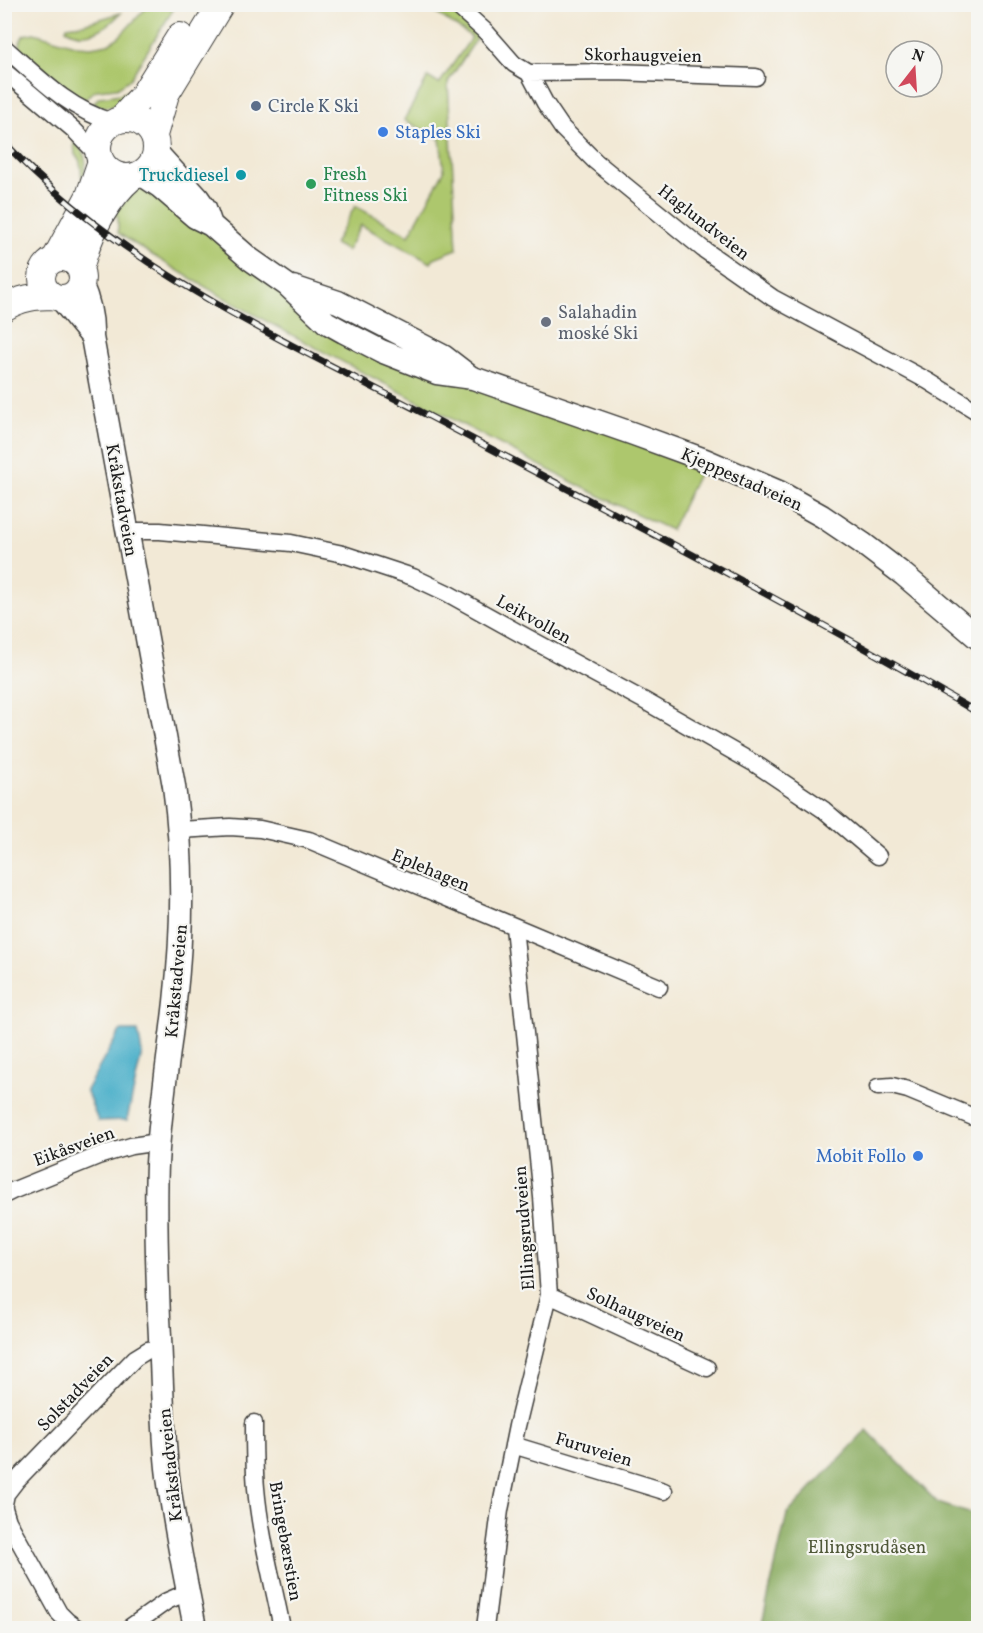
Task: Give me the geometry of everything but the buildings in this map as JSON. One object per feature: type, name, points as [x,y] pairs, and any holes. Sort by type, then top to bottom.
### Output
[{"type":"main road","points":[[56,297],[44,287],[42,281],[89,196],[100,158],[99,140],[102,133],[143,95],[200,4]]},
{"type":"main road","points":[[4,308],[36,296],[68,297],[75,293],[88,241],[108,204],[124,184],[151,165],[166,94],[220,4]]},
{"type":"main road","points":[[117,121],[131,118],[140,121],[148,127],[155,144]]},
{"type":"main road","name":"Kjeppestadveien","points":[[155,144],[205,208],[211,225]]},
{"type":"main road","points":[[100,158],[106,169],[114,174],[123,177],[136,175]]},
{"type":"main road","name":"Kjeppestadveien","points":[[136,175],[159,186],[195,217],[211,225],[250,259],[287,285],[338,302],[443,356],[473,378],[686,452],[779,492],[822,516],[862,543],[904,575],[978,638]]},
{"type":"main road","points":[[4,294],[50,263],[67,259],[77,265],[80,276]]},
{"type":"main road","name":"Kråkstadveien","points":[[80,276],[89,301],[93,322],[92,338],[174,786],[180,830],[182,873],[180,950],[159,1142],[156,1238],[167,1467],[195,1629]]},
{"type":"main road","name":"Kråkstadveien","points":[[56,297],[92,338]]},
{"type":"street","name":"Haglundveien","points":[[455,4],[486,32],[514,64],[529,74],[562,128],[595,161],[703,249],[773,298],[928,381],[978,412]]},
{"type":"street","points":[[4,47],[68,102],[90,115],[117,121]]},
{"type":"street","points":[[4,70],[74,130],[100,158]]},
{"type":"street","name":"Skorhaugveien","points":[[529,74],[615,72],[756,77]]},
{"type":"street","name":"Leikvollen","points":[[128,532],[160,531],[291,543],[343,554],[413,577],[447,593],[643,700],[757,765],[824,810],[878,856]]},
{"type":"street","name":"Eplehagen","points":[[180,830],[231,827],[260,829],[309,840],[338,850],[414,885],[658,987]]},
{"type":"street","name":"Ellingsrudveien","points":[[491,1627],[500,1510],[513,1445],[549,1296],[542,1197],[514,927]]},
{"type":"street","points":[[878,1087],[892,1086],[908,1090],[978,1119]]},
{"type":"street","name":"Eikåsveien","points":[[4,1195],[98,1156],[131,1146],[159,1142]]},
{"type":"street","name":"Solhaugveien","points":[[549,1296],[707,1368]]},
{"type":"street","name":"Solstadveien","points":[[77,1629],[67,1621],[55,1605],[8,1521],[4,1506],[6,1494],[135,1358],[148,1350],[161,1348]]},
{"type":"street","name":"Bringebærstien","points":[[254,1423],[255,1486],[258,1509],[282,1629]]},
{"type":"street","name":"Furuveien","points":[[513,1445],[664,1491]]},
{"type":"street","points":[[129,1629],[167,1601],[188,1592]]},
{"type":"green space","points":[[149,5],[176,5],[130,79],[117,88],[97,90],[85,100],[71,93],[21,49],[20,43],[24,35],[34,33],[78,46],[91,47],[108,44],[119,37]]},
{"type":"green space","points":[[424,5],[443,5],[481,32],[448,82],[457,249],[434,258],[431,263],[361,225],[347,251],[334,244],[355,206],[409,235],[444,171],[440,139],[404,120],[428,77],[439,84],[472,37]]},
{"type":"green space","points":[[121,13],[96,32],[81,34],[66,29],[67,26],[83,24]]},
{"type":"green space","points":[[131,90],[116,106],[104,107],[93,104],[99,97]]},
{"type":"green space","points":[[75,142],[83,152],[86,161],[82,183],[79,159],[75,155]]},
{"type":"green space","points":[[154,183],[326,322],[705,460],[671,530],[573,483],[300,339],[226,299],[118,233],[118,216],[112,217],[135,189]]},
{"type":"green space","name":"Ellingsrudåsen","points":[[867,1430],[938,1503],[978,1516],[978,1628],[761,1628],[787,1514]]},
{"type":"water","points":[[120,1031],[138,1031],[142,1053],[127,1120],[98,1121],[86,1090]]},
{"type":"railway","points":[[4,142],[49,186],[98,227],[150,263],[204,296],[259,328],[773,598],[978,713]]},
{"type":"place","name":"Circle K Ski","points":[[256,106]]},
{"type":"place","name":"Staples Ski","points":[[383,132]]},
{"type":"place","name":"Truckdiesel","points":[[241,175]]},
{"type":"place","name":"Fresh Fitness Ski","points":[[311,184]]},
{"type":"place","name":"Salahadin moské Ski","points":[[546,322]]},
{"type":"place","name":"Mobit Follo","points":[[918,1156]]}]
